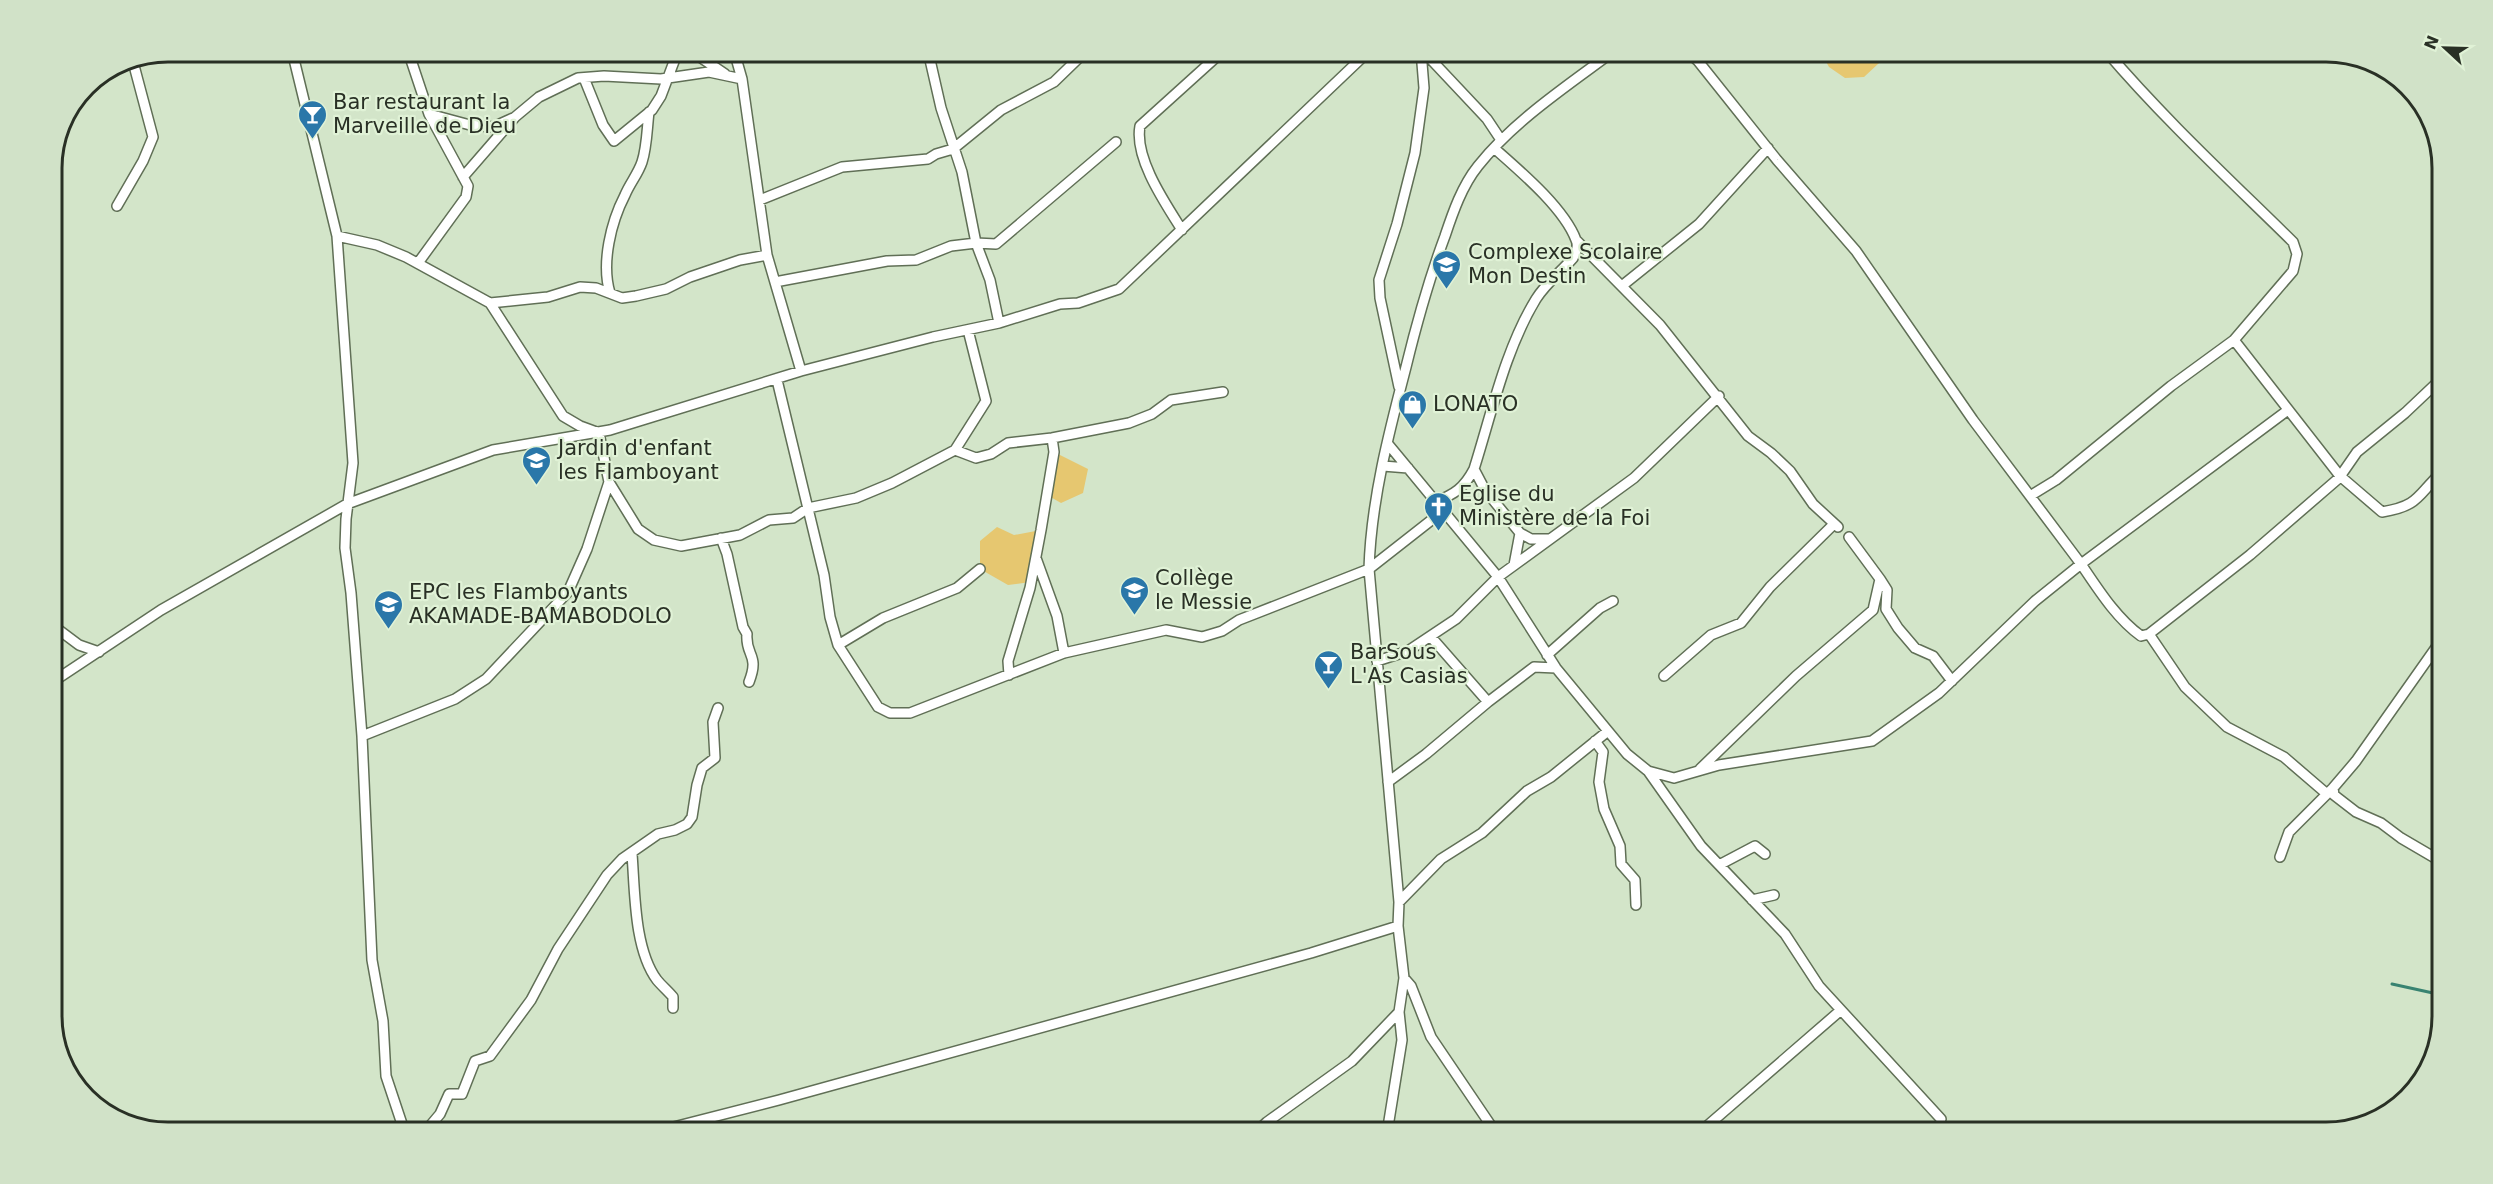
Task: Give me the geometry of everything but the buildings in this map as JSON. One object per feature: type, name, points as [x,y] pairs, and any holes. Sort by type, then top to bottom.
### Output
[{"type":"street","points":[[294,62],[336,236],[353,463],[347,504],[345,548],[351,593],[362,736],[372,960],[383,1021],[386,1076],[401,1122]]},
{"type":"street","points":[[412,62],[429,114],[468,186],[466,196],[418,263]]},
{"type":"street","points":[[584,78],[603,125],[614,141],[649,112],[661,96],[674,62]]},
{"type":"street","points":[[708,62],[727,76]]},
{"type":"street","points":[[737,62],[742,79],[767,255],[801,371]]},
{"type":"street","points":[[931,62],[941,108],[962,172],[976,243],[990,280],[999,323]]},
{"type":"street","points":[[760,200],[842,167],[927,159],[953,149],[1001,110],[1054,82],[1075,62]]},
{"type":"street","points":[[1182,230],[1157,191],[1139,141],[1140,126],[1211,62]]},
{"type":"street","points":[[62,676],[161,610],[347,504],[493,450],[599,433],[801,371],[999,323],[1060,304],[1078,303],[1119,289],[1358,62]]},
{"type":"street","points":[[1400,390],[1380,298],[1379,280],[1397,224],[1415,153],[1424,88],[1423,62]]},
{"type":"street","points":[[1433,62],[1487,119],[1501,140]]},
{"type":"street","points":[[1389,1122],[1402,1040],[1399,1012],[1404,978],[1398,926],[1400,902],[1369,568],[1370,541],[1383,466],[1425,290],[1455,208],[1477,167],[1501,140],[1537,109],[1599,62]]},
{"type":"street","points":[[1699,62],[1856,251],[1973,420],[2101,593],[2141,636],[2149,634],[2250,555],[2340,476],[2357,452],[2431,388]]},
{"type":"street","points":[[2030,496],[2056,480],[2171,386],[2234,340],[2294,271],[2297,254],[2293,242],[2160,110],[2116,62]]},
{"type":"street","points":[[117,207],[153,138],[134,67]]},
{"type":"street","points":[[463,177],[515,117],[539,98],[578,78],[668,77],[709,72],[742,79]]},
{"type":"street","points":[[610,293],[607,281],[610,239],[624,195],[637,175],[643,158],[649,112]]},
{"type":"street","points":[[429,114],[470,125],[493,127],[515,117]]},
{"type":"street","points":[[775,282],[887,261],[916,260],[951,246],[976,243],[996,244],[1116,142]]},
{"type":"street","points":[[1494,148],[1535,186],[1561,215],[1577,241],[1660,325],[1719,396],[1748,436],[1772,453],[1790,471],[1814,504],[1836,525],[1770,587],[1741,623],[1711,635],[1664,676]]},
{"type":"street","points":[[1623,285],[1699,224],[1768,148]]},
{"type":"street","points":[[336,236],[377,245],[418,263],[490,303],[563,416],[599,433]]},
{"type":"street","points":[[1435,502],[1454,494],[1466,484],[1474,469],[1511,353],[1524,323],[1542,291],[1573,258],[1577,241]]},
{"type":"street","points":[[490,303],[548,297],[580,287],[596,288],[622,298],[660,291],[690,277],[740,260],[767,255]]},
{"type":"street","points":[[599,433],[609,482],[638,529],[654,540],[681,546],[740,535],[769,519],[793,518],[808,508],[856,498],[892,483],[918,467],[955,450],[986,401],[968,330]]},
{"type":"street","points":[[2234,340],[2340,476],[2382,512],[2402,509],[2422,496],[2431,485]]},
{"type":"street","points":[[777,380],[838,645],[878,706],[890,713],[910,713],[1064,653],[1166,630],[1202,637],[1222,631],[1239,620],[1369,568],[1443,511]]},
{"type":"street","points":[[955,450],[976,458],[991,454],[1008,443],[1052,438],[1129,423],[1152,414],[1171,400],[1223,392]]},
{"type":"street","points":[[1377,661],[1395,657],[1431,637],[1456,619],[1498,577],[1634,478],[1719,396]]},
{"type":"street","points":[[1648,771],[1674,778],[1700,769],[1872,741],[1939,693],[2035,601],[2081,564],[2288,410]]},
{"type":"street","points":[[1009,675],[1008,661],[1030,588],[1036,558],[1054,453],[1052,438]]},
{"type":"street","points":[[1388,444],[1498,577],[1556,668],[1627,754],[1648,771],[1701,846],[1785,934],[1819,986],[1941,1119]]},
{"type":"street","points":[[1383,466],[1408,468]]},
{"type":"street","points":[[1474,469],[1485,490],[1520,533],[1531,539],[1548,539]]},
{"type":"street","points":[[362,736],[455,699],[486,679],[506,659],[568,592],[587,549],[609,482]]},
{"type":"street","points":[[1514,565],[1520,533]]},
{"type":"street","points":[[1849,537],[1887,590],[1886,609],[1898,628],[1915,648],[1933,656],[1952,681]]},
{"type":"street","points":[[721,538],[727,554],[742,627],[747,634],[747,641],[755,663],[749,682]]},
{"type":"street","points":[[1036,558],[1057,616],[1064,653]]},
{"type":"street","points":[[838,645],[883,618],[957,588],[981,569]]},
{"type":"street","points":[[1700,769],[1796,676],[1873,610],[1880,579]]},
{"type":"street","points":[[1388,782],[1534,667],[1545,651],[1600,608],[1613,602]]},
{"type":"street","points":[[62,632],[79,645],[99,652]]},
{"type":"street","points":[[2149,634],[2185,687],[2227,727],[2284,757],[2356,812],[2381,823],[2401,838],[2432,855]]},
{"type":"street","points":[[1431,637],[1488,702]]},
{"type":"street","points":[[2280,857],[2289,832],[2330,791],[2379,730],[2432,654]]},
{"type":"street","points":[[1534,667],[1556,668]]},
{"type":"street","points":[[433,1122],[440,1114],[449,1094],[462,1094],[475,1061],[490,1056],[531,1000],[558,949],[608,875],[622,859],[658,834],[687,824],[692,817],[702,768],[715,758],[713,722],[717,708]]},
{"type":"street","points":[[1400,902],[1441,859],[1482,833],[1527,791],[1551,777],[1608,731]]},
{"type":"street","points":[[1594,741],[1603,752],[1599,782],[1604,809],[1620,846],[1621,864],[1635,880],[1636,905]]},
{"type":"street","points":[[1719,865],[1755,846],[1765,854]]},
{"type":"street","points":[[632,854],[638,923],[645,951],[657,980],[673,997],[672,1008]]},
{"type":"street","points":[[1752,900],[1774,895]]},
{"type":"street","points":[[693,1122],[1311,953],[1398,926]]},
{"type":"street","points":[[1404,978],[1411,986],[1431,1037],[1489,1122]]},
{"type":"street","points":[[1712,1122],[1841,1010]]},
{"type":"street","points":[[1267,1122],[1352,1061],[1399,1012]]},
{"type":"shaded area","points":[[1826,62],[1880,62],[1864,77],[1845,78],[1829,67]]},
{"type":"shaded area","points":[[1054,452],[1088,469],[1083,493],[1061,503],[1047,495]]},
{"type":"shaded area","points":[[997,527],[1014,535],[1041,530],[1031,582],[1008,585],[980,569],[980,541]]},
{"type":"waterway","points":[[2392,984],[2432,993]]},
{"type":"place","name":"Bar restaurant la Marveille de Dieu","points":[[312,140]]},
{"type":"place","name":"Complexe Scolaire Mon Destin","points":[[1447,290]]},
{"type":"place","name":"LONATO","points":[[1412,430]]},
{"type":"place","name":"Jardin d'enfant les Flamboyant","points":[[537,486]]},
{"type":"place","name":"Eglise du Ministère de la Foi","points":[[1438,532]]},
{"type":"place","name":"Collège le Messie","points":[[1134,616]]},
{"type":"place","name":"EPC les Flamboyants AKAMADE-BAMABODOLO","points":[[388,630]]},
{"type":"place","name":"BarSous L'As Casias","points":[[1329,690]]}]
